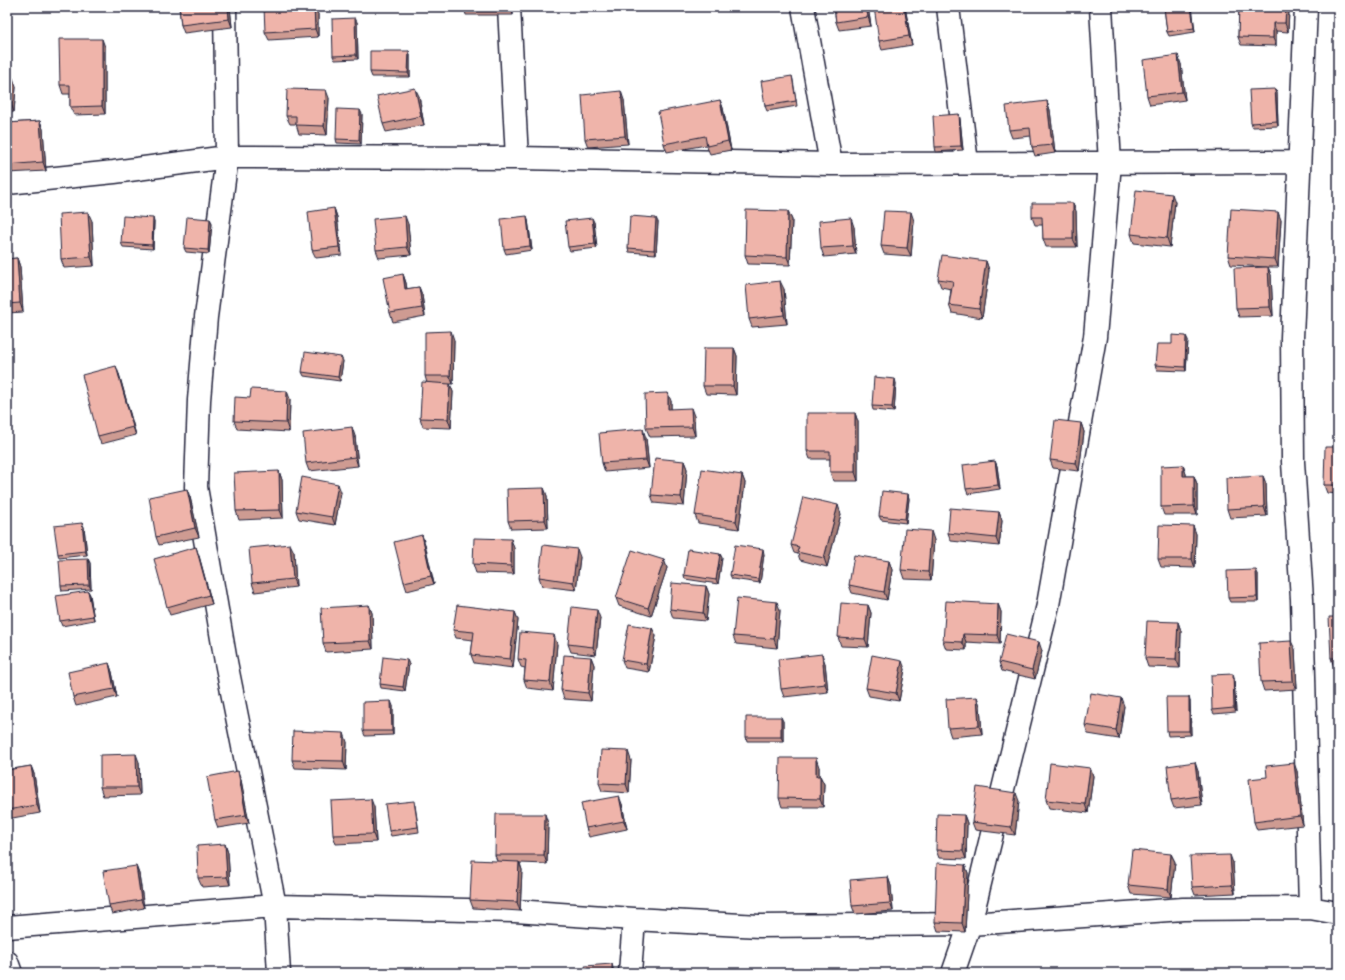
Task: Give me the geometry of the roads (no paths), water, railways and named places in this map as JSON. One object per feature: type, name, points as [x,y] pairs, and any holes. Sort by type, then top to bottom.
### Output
[{"type":"street","points":[[225,7],[227,157],[206,318],[199,400],[196,487],[226,662],[276,906],[279,973]]},
{"type":"street","points":[[509,7],[517,158]]},
{"type":"street","points":[[803,7],[831,164]]},
{"type":"street","points":[[948,7],[967,163]]},
{"type":"street","points":[[953,973],[970,924],[1049,598],[1095,337],[1110,163],[1101,7]]},
{"type":"street","points":[[1306,7],[1292,338],[1293,462],[1302,599],[1310,908]]},
{"type":"street","points":[[7,183],[114,172],[227,157],[517,158],[831,164],[1299,162]]},
{"type":"street","points":[[7,928],[276,906],[515,911],[759,926],[970,924],[1183,908],[1310,908],[1338,913]]},
{"type":"street","points":[[630,973],[634,919]]},
{"type":"street","points":[[7,962],[11,973]]}]
